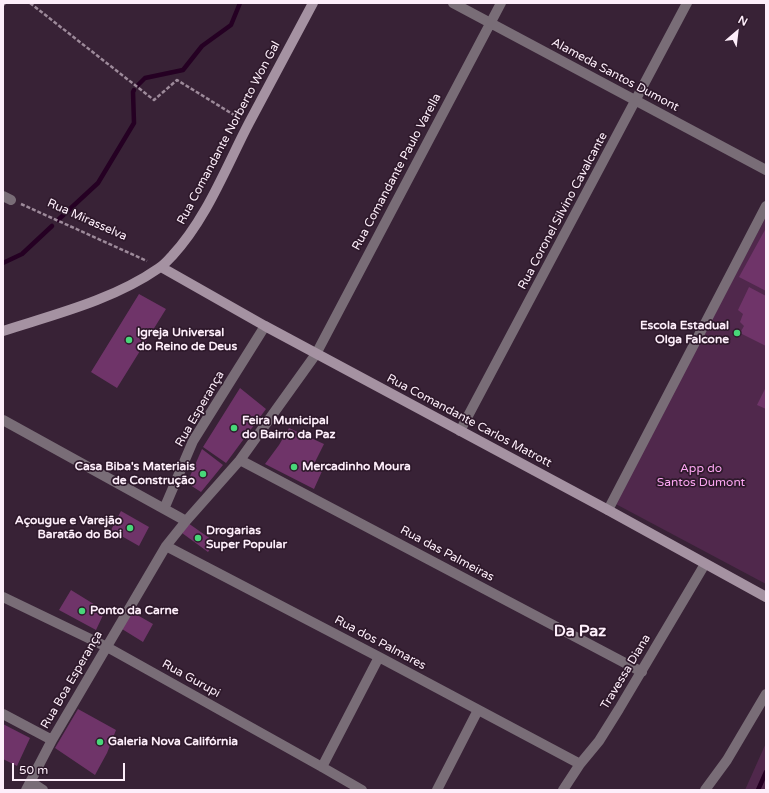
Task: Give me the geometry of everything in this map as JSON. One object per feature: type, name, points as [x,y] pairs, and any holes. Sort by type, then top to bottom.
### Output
[{"type":"street","name":"Rua Comandante Norberto Won Gal","points":[[3,331],[112,294],[161,268],[195,227],[313,3]]},
{"type":"street","name":"Alameda Santos Dumont","points":[[453,3],[766,170]]},
{"type":"street","name":"Rua Comandante Paulo Varella","points":[[316,354],[500,3]]},
{"type":"street","name":"Rua Coronel Silvino Cavalcante","points":[[460,431],[687,3]]},
{"type":"street","points":[[608,510],[766,206]]},
{"type":"street","name":"Rua Comandante Carlos Matrott","points":[[161,268],[316,354],[608,510],[766,597]]},
{"type":"street","name":"Rua Esperança","points":[[164,509],[193,441],[265,326]]},
{"type":"street","name":"Rua Boa Esperança","points":[[28,786],[52,740],[166,546],[240,460],[316,354]]},
{"type":"street","points":[[3,420],[186,521]]},
{"type":"street","name":"Rua das Palmeiras","points":[[240,460],[642,672]]},
{"type":"street","name":"Rua dos Palmares","points":[[166,546],[580,764]]},
{"type":"street","name":"Travessa Diana","points":[[563,790],[580,764],[599,741],[642,672],[705,564]]},
{"type":"street","name":"Rua Gurupi","points":[[3,597],[107,647],[362,790]]},
{"type":"street","points":[[322,767],[379,657]]},
{"type":"street","points":[[705,790],[727,760],[766,694]]},
{"type":"street","points":[[437,790],[478,710]]},
{"type":"street","points":[[3,714],[52,740]]},
{"type":"street","points":[[28,786],[43,790]]},
{"type":"path","points":[[30,3],[154,100],[177,80],[249,123]]},
{"type":"path","name":"Rua Mirasselva","points":[[7,198],[161,268]]},
{"type":"green space","name":"App do Santos Dumont","points":[[766,217],[766,584],[612,502],[648,440]]},
{"type":"green space","points":[[766,743],[766,790],[745,790]]},
{"type":"building","points":[[766,228],[766,291],[739,277]]},
{"type":"building","points":[[749,287],[766,296],[766,346],[740,333],[744,326],[740,322],[743,314],[738,310]]},
{"type":"building","name":"Igreja Universal do Reino de Deus","points":[[139,294],[166,309],[117,388],[91,372]]},
{"type":"building","points":[[766,387],[766,409],[757,405]]},
{"type":"building","name":"Feira Municipal do Bairro da Paz","points":[[240,388],[266,409],[226,463],[203,447]]},
{"type":"building","points":[[289,428],[324,444],[314,464],[323,469],[314,489],[265,464]]},
{"type":"building","name":"Casa Biba's Materiais de Construção","points":[[202,449],[223,465],[201,492],[187,483]]},
{"type":"building","name":"Açougue e Varejão Baratão do Boi","points":[[121,511],[149,527],[139,546],[111,530]]},
{"type":"building","name":"Drogarias Super Popular","points":[[188,523],[215,542],[208,552],[182,533]]},
{"type":"building","name":"Ponto da Carne","points":[[71,590],[105,611],[96,630],[59,610]]},
{"type":"building","points":[[132,612],[153,624],[143,642],[122,629]]},
{"type":"building","points":[[78,709],[116,730],[107,753],[95,775],[55,748]]},
{"type":"building","points":[[3,724],[30,738],[17,766],[3,759]]},
{"type":"waterway","points":[[138,85],[145,78],[183,70],[202,46],[231,25],[240,3]]},
{"type":"waterway","points":[[58,220],[98,183],[134,123],[134,90]]},
{"type":"waterway","points":[[3,263],[22,254],[52,226]]},
{"type":"waterway","points":[[758,790],[766,772]]},
{"type":"place","name":"Escola Estadual Olga Falcone","points":[[737,333]]},
{"type":"place","name":"Igreja Universal do Reino de Deus","points":[[129,340]]},
{"type":"place","name":"Feira Municipal do Bairro da Paz","points":[[234,428]]},
{"type":"place","name":"Mercadinho Moura","points":[[294,467]]},
{"type":"place","name":"Casa Biba's Materiais de Construção","points":[[203,474]]},
{"type":"place","name":"Açougue e Varejão Baratão do Boi","points":[[130,528]]},
{"type":"place","name":"Drogarias Super Popular","points":[[198,538]]},
{"type":"place","name":"Ponto da Carne","points":[[82,611]]},
{"type":"place","name":"Galeria Nova Califórnia","points":[[100,742]]},
{"type":"district","name":"Da Paz","points":[[580,632]]}]
